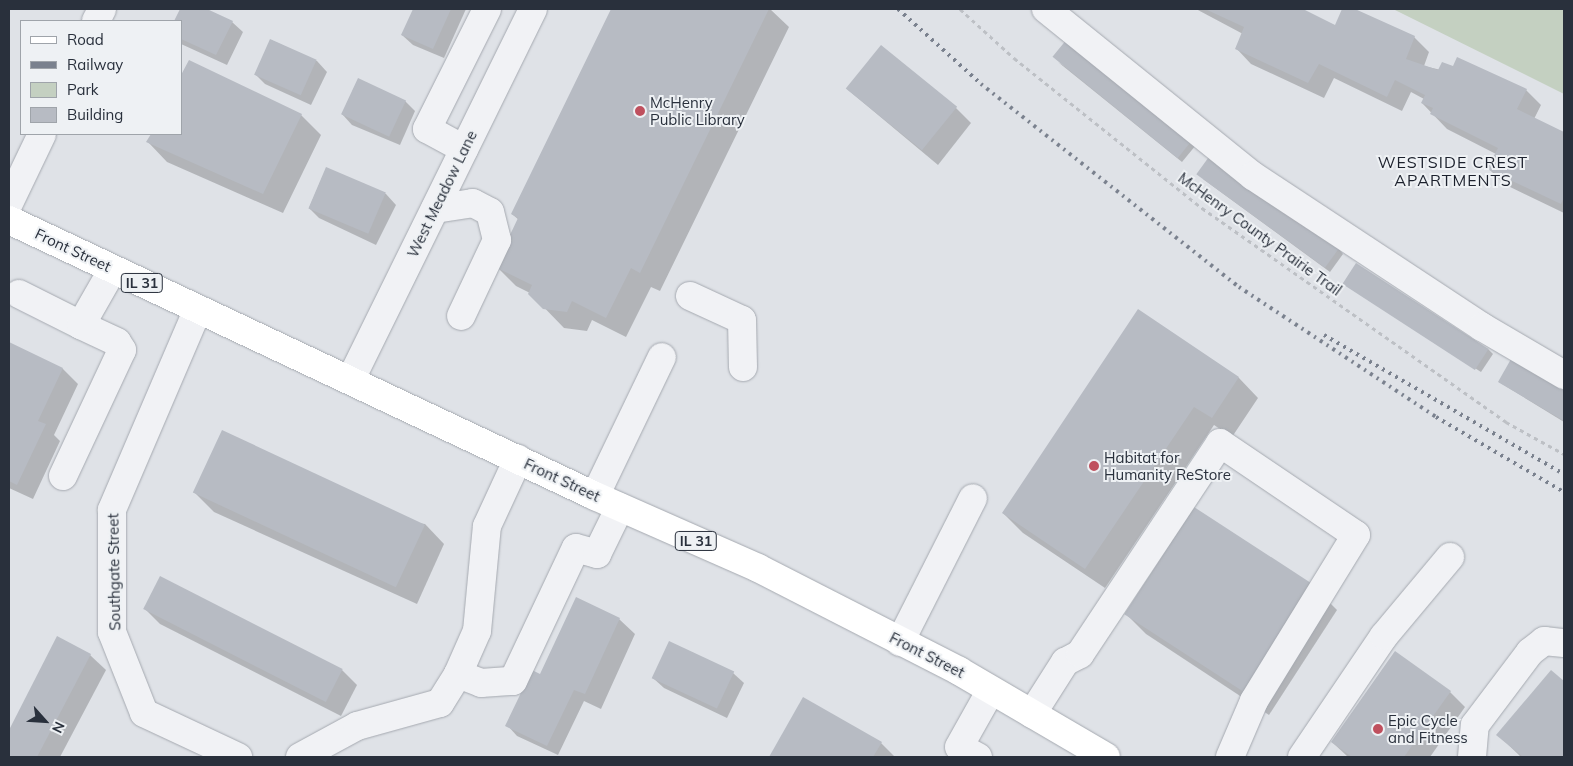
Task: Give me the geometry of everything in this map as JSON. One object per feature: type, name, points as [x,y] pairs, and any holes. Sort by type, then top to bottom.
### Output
[{"type":"main road","name":"Front Street","points":[[9,220],[351,379],[595,496],[758,568],[991,690],[1106,757]]},
{"type":"street","points":[[464,149],[428,129],[487,9]]},
{"type":"street","name":"West Meadow Lane","points":[[351,379],[533,9]]},
{"type":"street","points":[[1046,9],[1253,176],[1482,326],[1564,375]]},
{"type":"street","points":[[9,203],[42,135]]},
{"type":"street","points":[[435,209],[473,203],[490,212],[497,240],[461,316]]},
{"type":"street","points":[[81,324],[113,269]]},
{"type":"street","points":[[19,294],[118,342],[122,350],[64,476]]},
{"type":"street","points":[[690,296],[742,320],[743,367]]},
{"type":"street","name":"Southgate Street","points":[[198,309],[112,510],[112,632],[144,713],[238,757]]},
{"type":"street","points":[[595,496],[662,357]]},
{"type":"street","points":[[1032,714],[1065,662],[1080,654],[1220,443],[1356,535],[1254,701],[1230,757]]},
{"type":"street","points":[[300,757],[357,726],[440,703],[457,675],[477,631],[487,526],[518,459]]},
{"type":"street","points":[[900,642],[973,498]]},
{"type":"street","points":[[457,675],[481,683],[513,681],[576,548],[597,554],[620,507]]},
{"type":"street","points":[[1302,757],[1384,636],[1450,557]]},
{"type":"street","points":[[1472,757],[1475,724],[1530,652],[1544,641],[1564,643]]},
{"type":"street","points":[[963,754],[991,690]]},
{"type":"path","name":"McHenry County Prairie Trail","points":[[960,9],[1014,58],[1202,208],[1506,422],[1564,454]]},
{"type":"green space","points":[[1393,9],[1564,9],[1564,94]]},
{"type":"building","points":[[180,9],[207,9],[233,21],[216,55],[182,39],[182,20],[174,20]]},
{"type":"building","points":[[413,9],[451,9],[433,49],[401,35]]},
{"type":"building","name":"McHenry Public Library","points":[[611,9],[769,9],[640,273],[631,268],[606,318],[572,301],[567,312],[543,309],[528,294],[532,285],[495,267],[518,218],[511,214]]},
{"type":"building","points":[[1205,9],[1303,9],[1335,25],[1342,9],[1355,9],[1415,36],[1406,59],[1438,70],[1442,62],[1453,66],[1457,57],[1527,89],[1517,109],[1564,132],[1564,197],[1561,204],[1487,169],[1498,148],[1430,114],[1433,108],[1421,103],[1425,95],[1395,80],[1387,97],[1319,64],[1308,83],[1235,49],[1244,27]]},
{"type":"building","points":[[270,39],[317,60],[301,95],[254,75]]},
{"type":"building","points":[[1067,39],[1192,140],[1178,158],[1053,57]]},
{"type":"building","points":[[881,45],[957,107],[922,150],[846,89]]},
{"type":"building","points":[[189,60],[302,114],[263,194],[146,142],[150,135],[182,135],[182,73]]},
{"type":"building","points":[[358,78],[406,100],[389,137],[341,114]]},
{"type":"building","points":[[1211,154],[1340,247],[1325,268],[1196,174]]},
{"type":"building","points":[[326,167],[386,192],[368,234],[308,208]]},
{"type":"building","points":[[1356,263],[1489,349],[1475,370],[1342,284]]},
{"type":"building","name":"Habitat for Humanity ReStore","points":[[1138,309],[1239,377],[1212,418],[1194,407],[1085,569],[1002,513]]},
{"type":"building","points":[[9,342],[63,368],[38,421],[46,424],[17,485],[9,481]]},
{"type":"building","points":[[1511,359],[1564,390],[1564,421],[1498,382]]},
{"type":"building","points":[[222,430],[425,525],[396,587],[193,493]]},
{"type":"building","points":[[1194,507],[1319,588],[1249,696],[1124,614]]},
{"type":"building","points":[[160,576],[343,669],[326,702],[143,609]]},
{"type":"building","points":[[576,597],[620,618],[585,694],[574,690],[547,746],[505,726],[532,670],[540,674]]},
{"type":"building","points":[[57,636],[91,654],[37,757],[9,757],[9,730]]},
{"type":"building","points":[[669,641],[734,671],[717,709],[652,678]]},
{"type":"building","points":[[1395,651],[1451,691],[1404,757],[1352,757],[1331,742]]},
{"type":"building","points":[[1551,670],[1564,681],[1564,757],[1523,757],[1496,735]]},
{"type":"building","points":[[803,697],[882,742],[873,757],[769,757]]},
{"type":"railway","points":[[898,9],[981,84],[1239,287],[1436,417],[1564,492]]},
{"type":"railway","points":[[1324,335],[1564,474]]},
{"type":"place","name":"McHenry Public Library","points":[[640,111]]},
{"type":"place","name":"Habitat for Humanity ReStore","points":[[1094,466]]},
{"type":"place","name":"Epic Cycle and Fitness","points":[[1378,729]]},
{"type":"district","name":"WESTSIDE CREST APARTMENTS","points":[[1453,171]]}]
